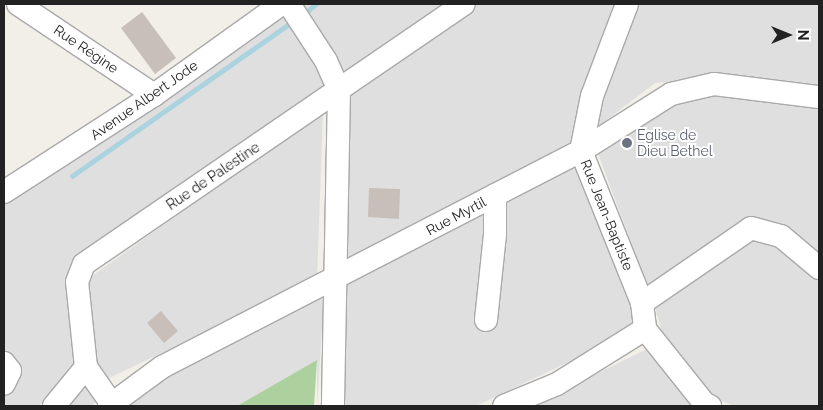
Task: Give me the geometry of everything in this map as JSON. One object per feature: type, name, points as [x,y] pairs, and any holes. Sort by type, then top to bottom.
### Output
[{"type":"street","name":"Rue Régine","points":[[18,4],[154,95]]},
{"type":"street","name":"Avenue Albert Jode","points":[[4,192],[154,95],[281,4]]},
{"type":"street","points":[[289,4],[326,61],[339,90],[332,406]]},
{"type":"street","name":"Rue de Palestine","points":[[110,404],[86,367],[77,282],[84,264],[464,4]]},
{"type":"street","name":"Rue Jean-Baptiste","points":[[627,4],[592,96],[581,151],[642,303],[645,329]]},
{"type":"street","name":"Rue Myrtil","points":[[110,404],[162,367],[581,151],[671,94],[714,84],[819,97]]},
{"type":"street","points":[[486,320],[495,235],[495,195]]},
{"type":"street","points":[[642,303],[751,228],[782,236],[819,268]]},
{"type":"street","points":[[504,406],[557,384],[645,329],[704,403],[710,406]]},
{"type":"street","points":[[54,406],[86,367]]},
{"type":"shaded area","points":[[296,4],[446,4],[94,246],[75,363],[39,406],[4,406],[4,198]]},
{"type":"shaded area","points":[[468,4],[620,4],[578,143],[340,263],[343,99]]},
{"type":"shaded area","points":[[638,4],[819,4],[819,90],[717,77],[655,83],[600,125],[596,121],[599,89]]},
{"type":"shaded area","points":[[713,87],[819,100],[819,406],[734,406],[715,398],[666,346],[654,304],[597,151],[639,118]]},
{"type":"shaded area","points":[[323,111],[317,279],[107,379],[88,359],[85,281]]},
{"type":"shaded area","points":[[577,158],[640,328],[476,406],[340,406],[338,282]]},
{"type":"shaded area","points":[[324,297],[317,406],[317,361],[237,406],[120,406],[196,353]]},
{"type":"shaded area","points":[[647,349],[703,406],[529,406],[561,391]]},
{"type":"shaded area","points":[[85,381],[100,394],[92,406],[65,406]]},
{"type":"green space","points":[[317,360],[314,406],[237,406]]},
{"type":"building","points":[[142,12],[176,58],[155,74],[121,28]]},
{"type":"building","points":[[369,188],[400,189],[399,219],[368,217]]},
{"type":"building","points":[[161,311],[178,331],[164,343],[147,323]]},
{"type":"waterway","points":[[304,14],[316,4]]},
{"type":"waterway","points":[[72,176],[292,22]]},
{"type":"place","name":"Eglise de Dieu Bethel","points":[[627,143]]}]
